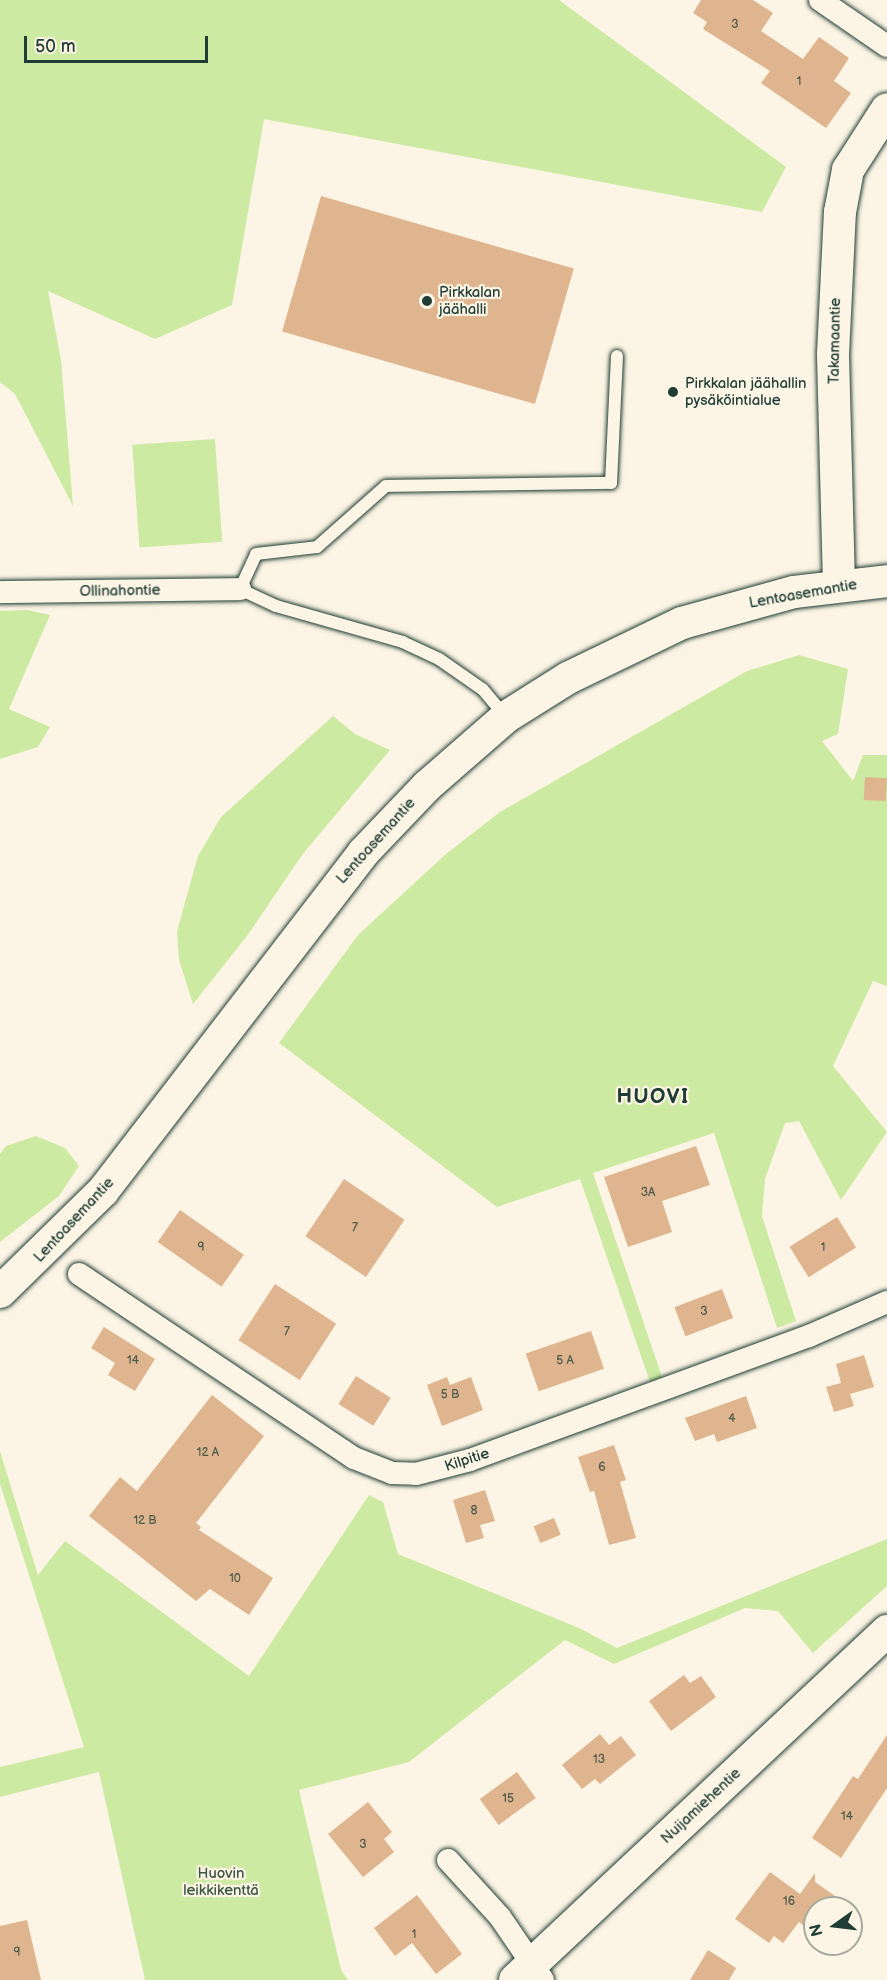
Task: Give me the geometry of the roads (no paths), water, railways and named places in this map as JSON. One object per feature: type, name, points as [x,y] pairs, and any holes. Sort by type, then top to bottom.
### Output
[{"type":"main road","name":"Takamaantie","points":[[839,585],[832,354],[840,212],[848,170],[887,109]]},
{"type":"main road","name":"Lentoasemantie","points":[[0,1292],[104,1191],[363,853],[427,786],[506,717],[568,678],[682,623],[759,600],[839,585],[887,581]]},
{"type":"main road","name":"Nuijamiehentie","points":[[530,1975],[887,1631]]},
{"type":"street","points":[[820,0],[887,46]]},
{"type":"street","name":"Ollinahontie","points":[[0,592],[240,590]]},
{"type":"street","name":"Kilpitie","points":[[79,1274],[354,1458],[392,1473],[416,1474],[470,1460],[809,1336],[887,1302]]},
{"type":"street","points":[[448,1860],[500,1917],[530,1975]]},
{"type":"lane","points":[[506,717],[482,689],[439,659],[403,642],[276,606],[240,590],[256,554],[317,547],[386,486],[611,483],[617,356]]},
{"type":"place","name":"Pirkkalan jäähalli","points":[[427,301]]},
{"type":"place","name":"Pirkkalan jäähallin pysäköintialue","points":[[673,392]]},
{"type":"district","name":"HUOVI","points":[[653,1097]]},
{"type":"park label","name":"Huovin leikkikenttä","points":[[221,1882]]}]
